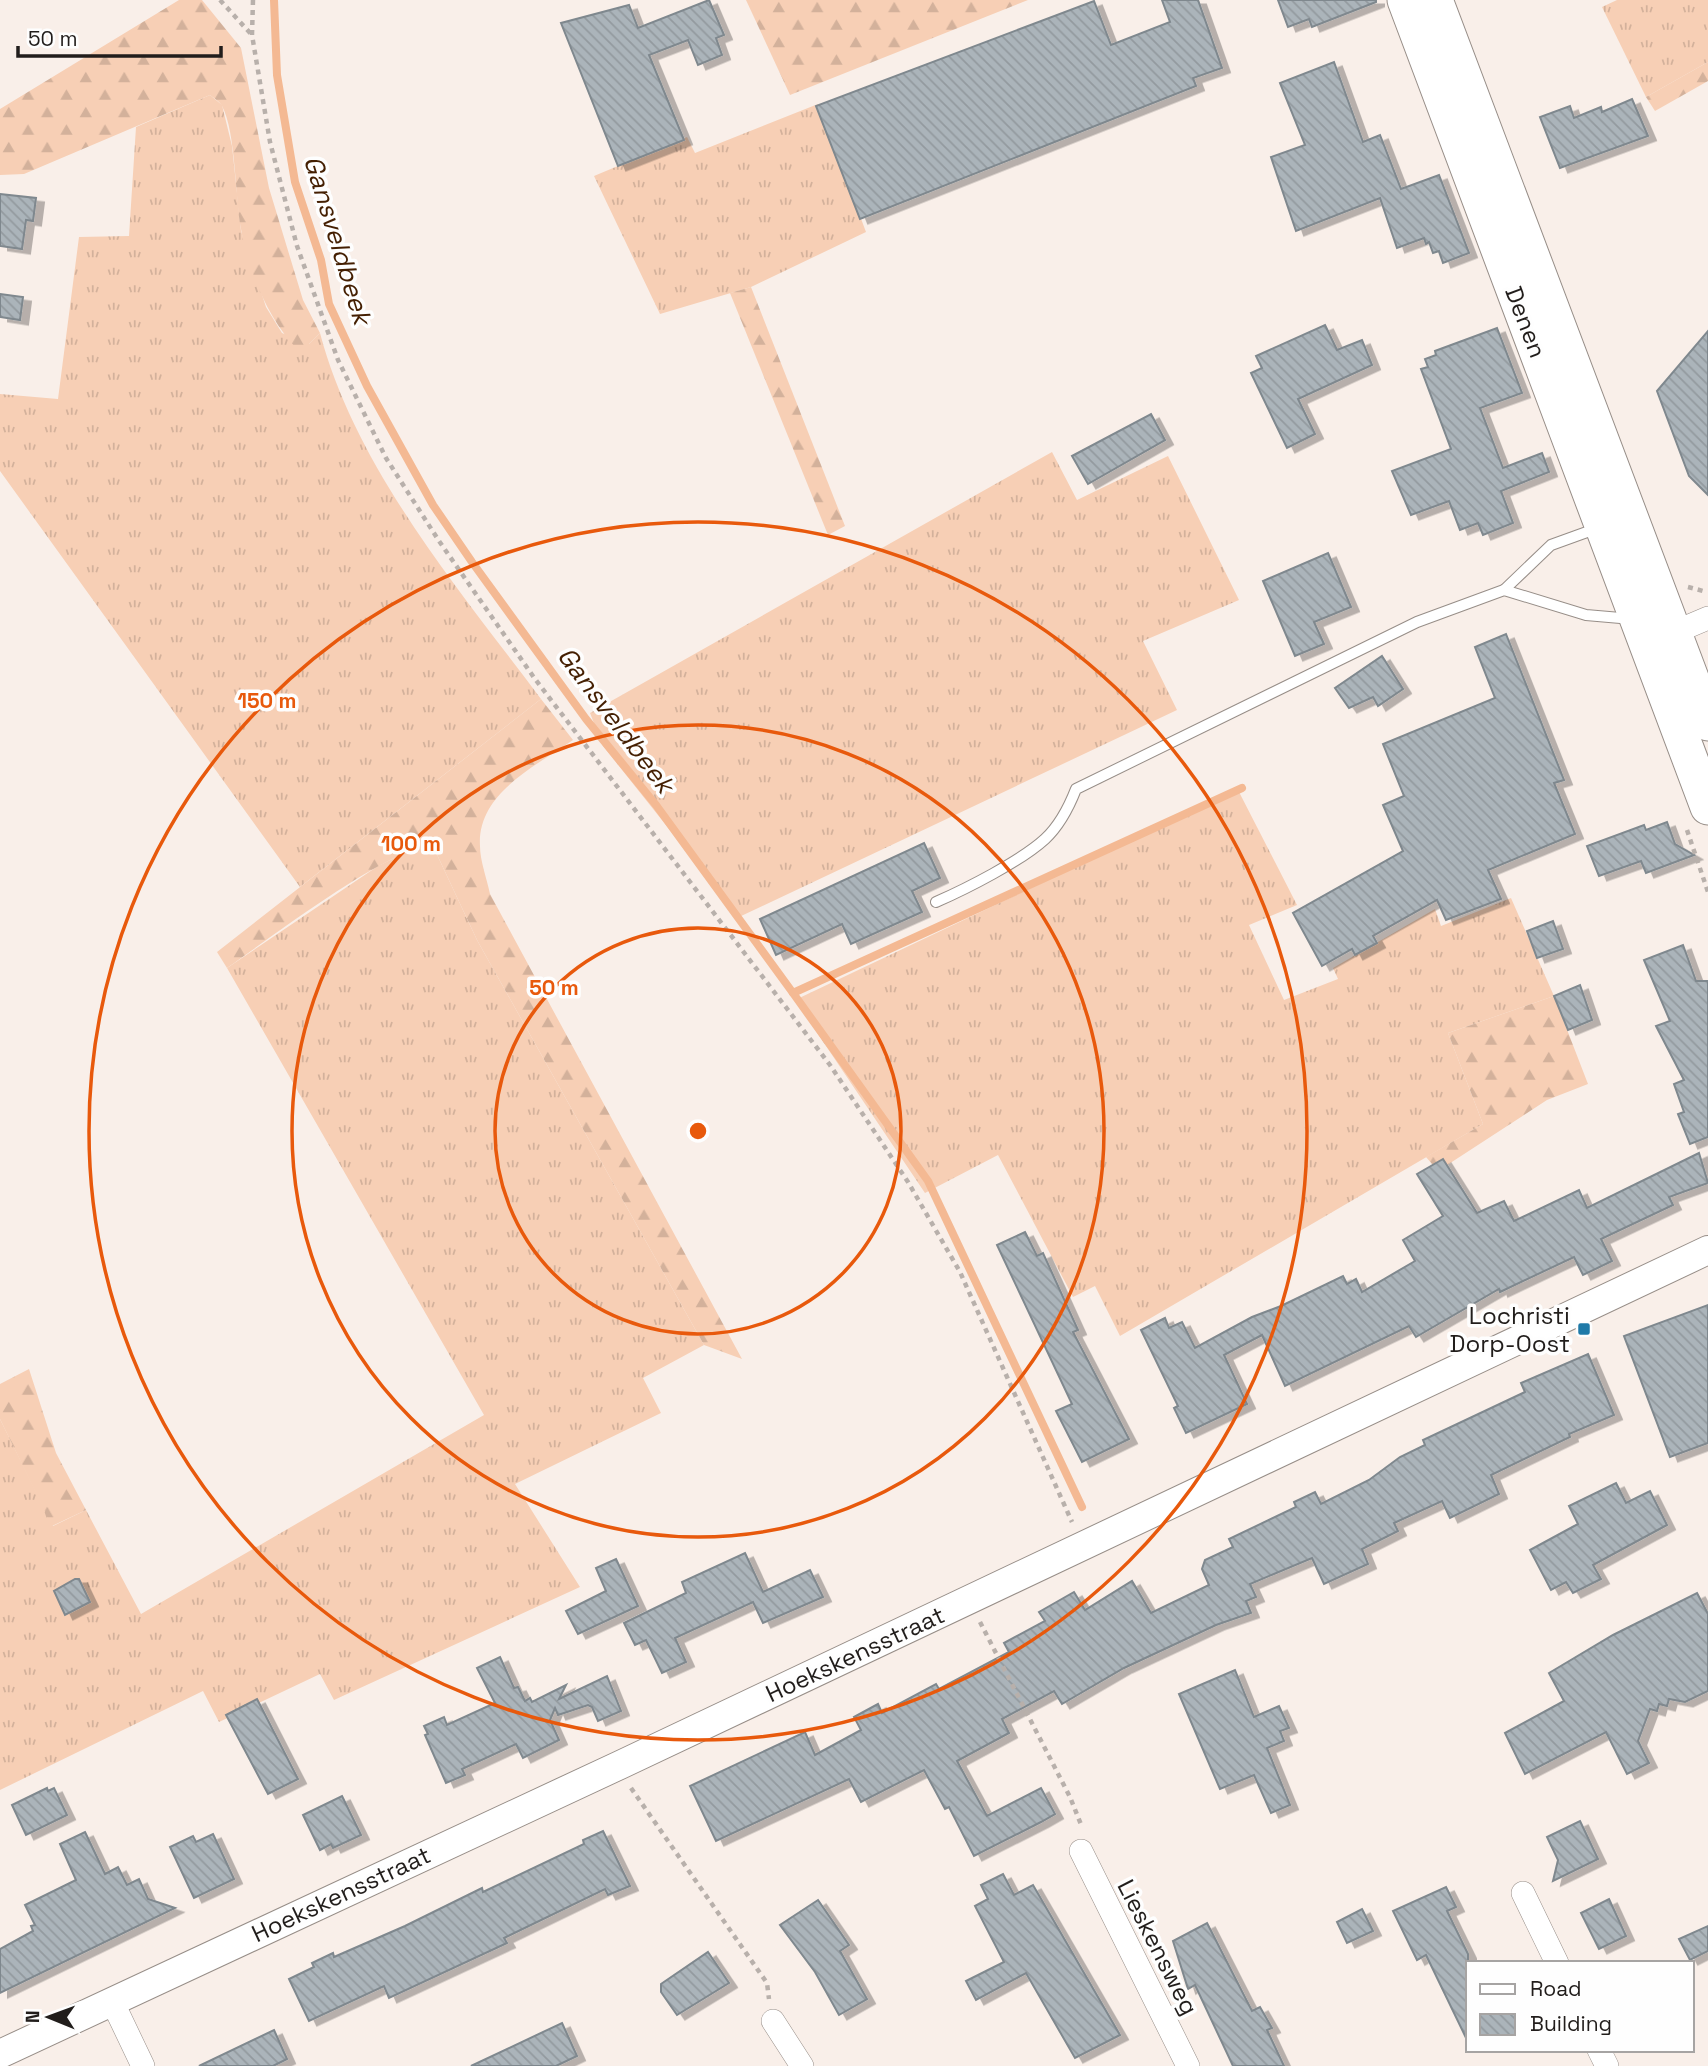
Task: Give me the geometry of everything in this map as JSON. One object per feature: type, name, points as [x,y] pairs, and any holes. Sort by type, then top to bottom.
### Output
[{"type":"main road","name":"Denen","points":[[1405,0],[1616,520]]},
{"type":"main road","name":"Denen","points":[[1435,0],[1616,520],[1651,632]]},
{"type":"main road","points":[[1651,632],[1708,723]]},
{"type":"main road","points":[[1651,632],[1708,807]]},
{"type":"street","points":[[1651,632],[1708,618]]},
{"type":"street","name":"Hoekskensstraat","points":[[0,2054],[620,1765],[1708,1250]]},
{"type":"street","name":"Lieskensweg","points":[[1081,1851],[1188,2066]]},
{"type":"street","points":[[1523,1893],[1556,1961]]},
{"type":"street","points":[[112,2001],[143,2066]]},
{"type":"street","points":[[773,2021],[802,2066]]},
{"type":"lane","points":[[936,902],[967,888],[1045,839],[1067,812],[1076,789],[1417,622],[1504,590],[1551,545],[1616,520]]},
{"type":"lane","points":[[1504,590],[1651,632]]},
{"type":"path","points":[[219,0],[251,35]]},
{"type":"path","points":[[253,0],[251,35],[270,142],[297,246],[338,360],[386,458],[439,541],[535,679],[830,1065],[908,1182],[960,1272],[1083,1546]]},
{"type":"path","points":[[1684,586],[1708,592]]},
{"type":"path","points":[[979,1620],[1070,1797],[1086,1836],[1081,1851]]},
{"type":"path","points":[[620,1765],[629,1785],[767,1983],[773,2021]]},
{"type":"green space","points":[[179,0],[202,0],[241,48],[269,188],[303,300],[320,333],[298,350],[277,324],[254,277],[241,229],[233,148],[227,117],[221,105],[210,95],[24,174],[0,175],[0,109]]},
{"type":"green space","points":[[746,0],[1028,0],[790,95]]},
{"type":"green space","points":[[1617,0],[1708,0],[1708,62],[1646,97],[1602,7]]},
{"type":"green space","points":[[1708,62],[1708,81],[1655,111],[1646,97]]},
{"type":"green space","points":[[210,95],[222,105],[232,146],[241,231],[266,307],[282,333],[309,344],[320,333],[336,383],[358,432],[384,479],[444,570],[541,699],[300,887],[0,471],[0,394],[58,399],[79,237],[129,236],[136,127]]},
{"type":"green space","points":[[818,104],[866,232],[751,287],[660,314],[594,176],[687,137],[695,153]]},
{"type":"green space","points":[[751,287],[845,526],[828,535],[730,293]]},
{"type":"green space","points":[[1052,452],[1077,500],[1168,456],[1239,600],[1143,641],[1177,710],[739,917],[603,746],[590,713]]},
{"type":"green space","points":[[541,699],[573,740],[512,783],[498,796],[488,811],[482,827],[480,846],[490,894],[742,1359],[704,1345],[477,940],[433,846],[414,850],[360,877],[227,968],[217,952]]},
{"type":"green space","points":[[1238,790],[1297,905],[1249,925],[1284,1000],[1338,979],[1333,968],[1435,909],[1441,926],[1511,898],[1554,996],[1448,1033],[1483,1124],[1120,1336],[1095,1286],[1073,1297],[998,1155],[925,1193],[795,1000]]},
{"type":"green space","points":[[418,846],[433,846],[477,940],[704,1345],[643,1378],[661,1413],[515,1484],[580,1587],[334,1700],[320,1674],[219,1722],[203,1691],[0,1790],[0,1419],[53,1526],[86,1510],[141,1614],[484,1415],[227,968],[378,866]]},
{"type":"green space","points":[[1554,996],[1588,1084],[1547,1100],[1438,1171],[1426,1157],[1483,1124],[1448,1033]]},
{"type":"green space","points":[[29,1369],[56,1453],[86,1510],[52,1526],[0,1419],[0,1384]]},
{"type":"building","points":[[709,0],[724,35],[716,38],[722,55],[698,65],[688,40],[649,55],[684,140],[618,166],[561,23],[629,5],[638,28]]},
{"type":"building","points":[[1162,0],[1198,0],[1222,68],[1193,78],[1196,86],[860,219],[816,106],[1094,1],[1111,45],[1170,22]]},
{"type":"building","points":[[1278,0],[1376,2],[1312,27],[1309,19],[1288,27]]},
{"type":"building","points":[[1334,62],[1363,142],[1380,135],[1401,189],[1439,175],[1469,253],[1443,263],[1439,251],[1433,253],[1429,242],[1426,244],[1424,238],[1397,248],[1380,198],[1296,231],[1271,157],[1305,145],[1280,83]]},
{"type":"building","points":[[1632,99],[1648,136],[1560,168],[1540,117],[1570,106],[1574,118],[1601,107],[1602,112]]},
{"type":"building","points":[[0,194],[36,198],[33,221],[26,220],[22,249],[0,246]]},
{"type":"building","points":[[0,294],[23,297],[20,320],[0,317]]},
{"type":"building","points":[[1325,325],[1337,350],[1362,340],[1372,365],[1298,399],[1315,434],[1287,448],[1251,373],[1262,368],[1256,356]]},
{"type":"building","points":[[1497,328],[1522,393],[1480,408],[1503,468],[1542,453],[1549,472],[1501,491],[1513,523],[1483,535],[1478,523],[1460,530],[1449,501],[1411,515],[1392,471],[1451,449],[1421,369],[1428,367],[1425,359],[1436,355],[1435,351]]},
{"type":"building","points":[[1708,331],[1708,495],[1689,476],[1657,391]]},
{"type":"building","points":[[1151,414],[1165,440],[1088,484],[1072,456]]},
{"type":"building","points":[[1328,553],[1351,607],[1314,622],[1324,644],[1295,656],[1263,581]]},
{"type":"building","points":[[1506,634],[1564,780],[1554,783],[1575,834],[1488,870],[1501,899],[1446,920],[1437,900],[1373,936],[1377,943],[1355,955],[1352,949],[1322,966],[1293,913],[1403,851],[1383,805],[1404,796],[1383,744],[1495,698],[1475,647]]},
{"type":"building","points":[[1382,656],[1403,689],[1378,706],[1373,697],[1349,708],[1335,688]]},
{"type":"building","points":[[1667,822],[1675,844],[1694,855],[1646,873],[1641,861],[1599,876],[1587,846],[1644,825],[1646,830]]},
{"type":"building","points":[[924,843],[940,878],[912,891],[922,912],[851,944],[842,924],[776,955],[760,919]]},
{"type":"building","points":[[1553,921],[1563,949],[1537,958],[1527,931]]},
{"type":"building","points":[[1683,945],[1696,981],[1708,981],[1708,1137],[1690,1144],[1678,1114],[1684,1112],[1674,1084],[1684,1080],[1656,1026],[1670,1021],[1644,960]]},
{"type":"building","points":[[1580,985],[1592,1020],[1568,1030],[1554,996]]},
{"type":"building","points":[[1699,1153],[1708,1183],[1669,1197],[1673,1205],[1601,1239],[1612,1261],[1583,1275],[1574,1257],[1500,1292],[1499,1289],[1416,1337],[1409,1326],[1285,1386],[1262,1335],[1224,1355],[1247,1404],[1186,1433],[1174,1408],[1178,1406],[1141,1330],[1165,1318],[1169,1328],[1182,1322],[1195,1348],[1252,1317],[1343,1276],[1347,1284],[1356,1279],[1362,1292],[1415,1261],[1403,1240],[1443,1216],[1417,1174],[1443,1159],[1477,1213],[1504,1201],[1514,1221],[1579,1190],[1587,1208]]},
{"type":"building","points":[[1025,1232],[1037,1256],[1043,1253],[1078,1330],[1073,1332],[1129,1439],[1082,1462],[1056,1411],[1072,1404],[997,1245]]},
{"type":"building","points":[[1708,1305],[1708,1443],[1670,1457],[1624,1336]]},
{"type":"building","points":[[1588,1354],[1614,1415],[1569,1434],[1570,1437],[1491,1475],[1499,1494],[1450,1518],[1442,1501],[1394,1523],[1398,1531],[1362,1549],[1368,1564],[1324,1584],[1312,1558],[1250,1584],[1256,1597],[1246,1601],[1251,1613],[1216,1625],[1124,1668],[1062,1704],[1054,1691],[1002,1719],[1009,1733],[957,1761],[987,1816],[1041,1788],[1055,1814],[1041,1822],[974,1856],[949,1807],[945,1809],[924,1770],[861,1802],[849,1779],[716,1841],[690,1786],[805,1732],[815,1755],[861,1730],[854,1717],[878,1704],[882,1713],[936,1684],[939,1689],[1009,1652],[1004,1643],[1045,1621],[1039,1612],[1074,1592],[1085,1610],[1132,1581],[1151,1613],[1209,1585],[1202,1569],[1205,1560],[1233,1547],[1229,1539],[1296,1507],[1294,1502],[1315,1492],[1321,1504],[1369,1480],[1400,1457],[1425,1445],[1423,1440],[1525,1392],[1521,1383]]},
{"type":"building","points":[[1616,1483],[1626,1503],[1650,1491],[1667,1525],[1593,1565],[1601,1579],[1573,1593],[1566,1582],[1551,1590],[1530,1550],[1578,1524],[1569,1506]]},
{"type":"building","points":[[745,1553],[763,1592],[810,1570],[823,1597],[763,1623],[753,1602],[675,1638],[686,1662],[662,1673],[646,1640],[635,1645],[624,1623],[686,1593],[682,1582]]},
{"type":"building","points":[[616,1559],[638,1606],[578,1634],[566,1611],[606,1591],[596,1568]]},
{"type":"building","points":[[79,1579],[90,1602],[65,1615],[54,1591]]},
{"type":"building","points":[[1697,1593],[1708,1614],[1708,1691],[1685,1702],[1669,1699],[1667,1706],[1659,1704],[1657,1711],[1650,1709],[1638,1741],[1649,1763],[1627,1774],[1606,1732],[1525,1774],[1505,1733],[1564,1701],[1549,1673],[1613,1635]]},
{"type":"building","points":[[500,1657],[514,1688],[518,1687],[525,1701],[530,1698],[532,1702],[566,1685],[559,1699],[607,1676],[621,1711],[598,1721],[592,1707],[588,1705],[558,1715],[555,1708],[550,1720],[559,1740],[523,1758],[516,1744],[462,1769],[465,1775],[446,1783],[425,1735],[428,1734],[424,1726],[444,1717],[447,1725],[495,1703],[477,1668]]},
{"type":"building","points":[[1235,1670],[1254,1717],[1279,1706],[1289,1728],[1280,1731],[1284,1741],[1267,1748],[1290,1805],[1271,1813],[1254,1775],[1220,1789],[1179,1694]]},
{"type":"building","points":[[257,1699],[298,1779],[268,1794],[226,1715]]},
{"type":"building","points":[[47,1788],[48,1791],[54,1788],[67,1815],[26,1835],[12,1805]]},
{"type":"building","points":[[342,1796],[361,1835],[333,1848],[331,1844],[320,1850],[303,1815]]},
{"type":"building","points":[[1580,1821],[1598,1859],[1553,1881],[1558,1860],[1547,1837]]},
{"type":"building","points":[[603,1831],[630,1886],[608,1895],[605,1889],[504,1938],[507,1943],[389,1998],[384,1986],[309,2021],[289,1979],[314,1967],[312,1963],[333,1953],[334,1957],[405,1926],[482,1888],[483,1892],[584,1844],[583,1840]]},
{"type":"building","points":[[85,1832],[105,1874],[118,1867],[127,1885],[139,1879],[148,1899],[175,1908],[0,1993],[0,1949],[33,1931],[31,1926],[35,1925],[25,1905],[76,1880],[60,1844]]},
{"type":"building","points":[[213,1834],[234,1879],[194,1898],[170,1847],[193,1836],[196,1842]]},
{"type":"building","points":[[1003,1874],[1014,1895],[1033,1885],[1120,2035],[1075,2058],[1026,1973],[976,2000],[966,1981],[1004,1962],[975,1906],[988,1899],[981,1885]]},
{"type":"building","points":[[1446,1887],[1456,1907],[1447,1911],[1468,1954],[1466,2038],[1426,1955],[1417,1960],[1393,1911]]},
{"type":"building","points":[[1609,1899],[1626,1936],[1599,1949],[1581,1913]]},
{"type":"building","points":[[818,1900],[849,1945],[840,1951],[867,1999],[839,2015],[815,1972],[780,1925]]},
{"type":"building","points":[[1362,1909],[1373,1931],[1347,1943],[1337,1922]]},
{"type":"building","points":[[1207,1923],[1252,2011],[1260,2007],[1272,2028],[1267,2030],[1284,2066],[1233,2066],[1195,1985],[1188,1989],[1173,1941]]},
{"type":"building","points":[[1708,1926],[1708,1951],[1690,1960],[1679,1939]]},
{"type":"building","points":[[708,1952],[729,1983],[677,2015],[661,1992],[661,1984]]},
{"type":"building","points":[[562,2023],[577,2056],[556,2066],[471,2066]]},
{"type":"building","points":[[274,2030],[287,2059],[273,2066],[199,2066]]},
{"type":"waterway","name":"Gansveldbeek","points":[[274,0],[277,75],[295,182],[321,260],[329,304],[367,386],[433,505],[472,562],[586,719],[656,805],[793,993],[1242,788]]},
{"type":"waterway","points":[[793,993],[928,1181],[1082,1507]]},
{"type":"place","name":"Lochristi Dorp-Oost","points":[[1584,1329]]}]
